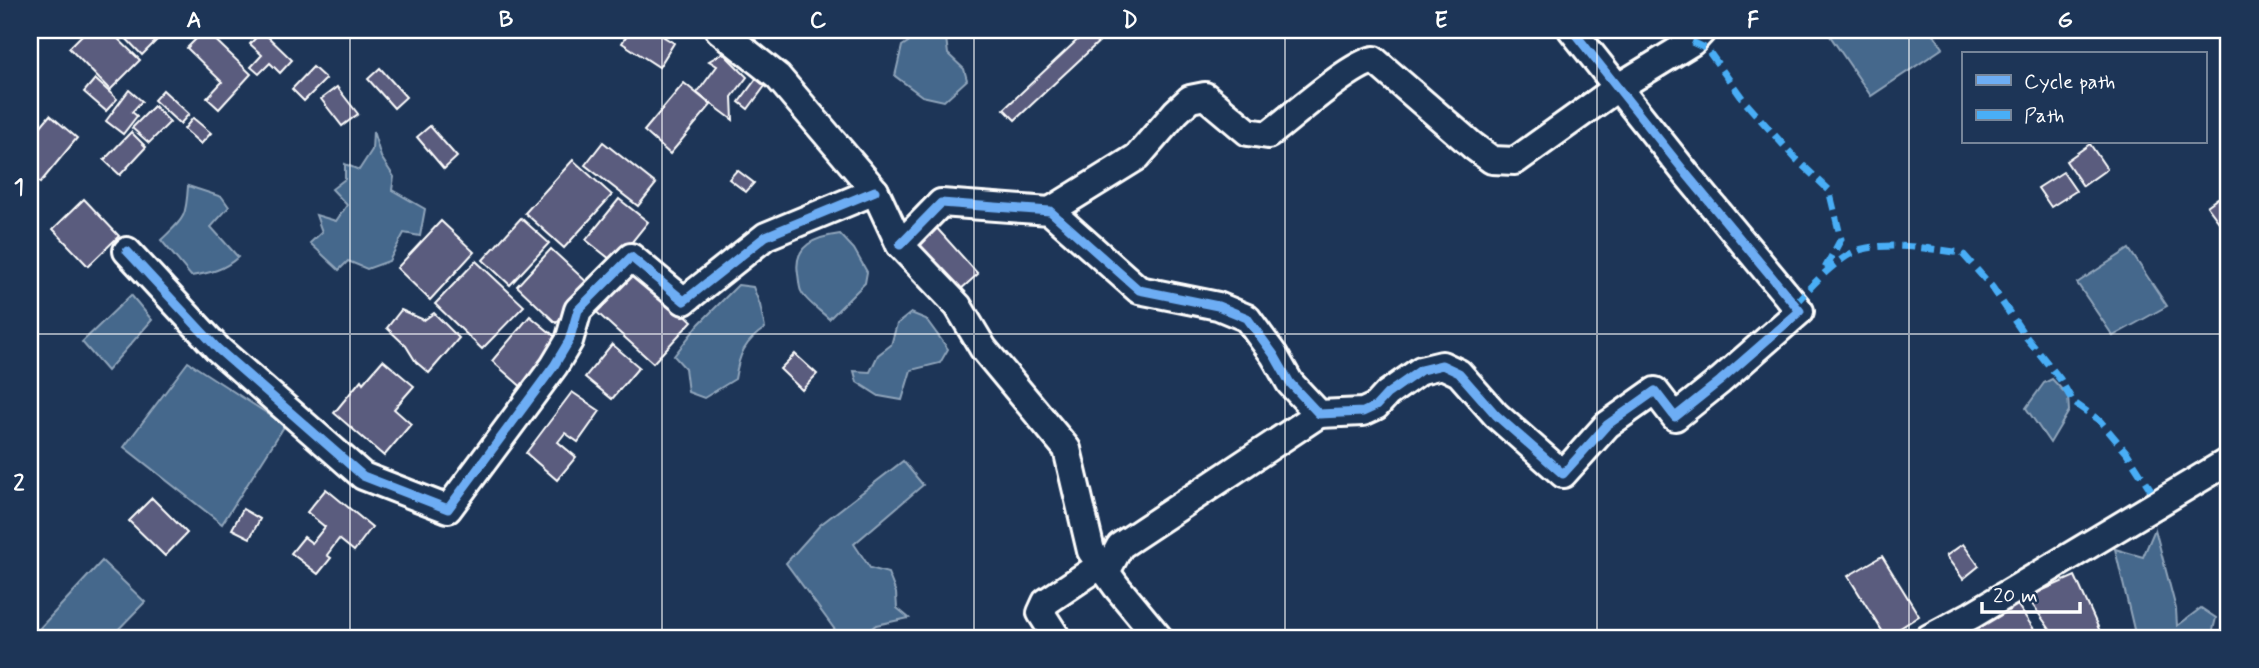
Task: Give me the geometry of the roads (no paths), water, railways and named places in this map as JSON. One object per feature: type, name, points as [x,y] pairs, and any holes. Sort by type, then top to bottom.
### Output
[{"type":"street","points":[[719,30],[778,77],[875,191],[900,245],[958,306],[983,348],[1067,449],[1091,551],[1159,638]]},
{"type":"street","points":[[1056,638],[1041,613],[1046,602],[1104,568],[1120,546],[1319,414],[1363,412],[1376,406],[1387,394],[1421,370],[1442,365],[1459,373],[1496,415],[1563,474],[1607,425],[1635,404],[1656,391],[1675,417],[1739,366],[1800,311],[1572,30]]},
{"type":"street","points":[[900,245],[941,203],[1050,211],[1138,157],[1189,99],[1205,96],[1248,132],[1268,135],[1348,72],[1364,62],[1374,60],[1492,160],[1515,161],[1617,88],[1692,42],[1703,30]]},
{"type":"street","points":[[127,251],[218,349],[363,476],[448,509],[554,366],[569,341],[578,310],[631,257],[684,301],[766,236],[875,191]]},
{"type":"street","points":[[1050,211],[1139,290],[1218,306],[1247,318],[1274,355],[1290,383],[1319,414]]},
{"type":"street","points":[[1929,638],[2229,461]]},
{"type":"water","points":[[919,30],[945,30],[948,54],[964,69],[967,80],[944,101],[922,96],[895,76],[902,46],[917,36]]},
{"type":"water","points":[[1826,30],[1931,30],[1943,48],[1871,96]]},
{"type":"water","points":[[373,131],[381,157],[394,177],[392,190],[425,209],[420,236],[404,233],[389,261],[367,269],[348,261],[339,270],[310,243],[322,232],[316,215],[336,221],[347,205],[332,189],[345,179],[345,164],[359,170],[372,150]]},
{"type":"water","points":[[188,186],[222,197],[229,207],[211,227],[238,257],[216,270],[191,276],[161,240],[175,227],[185,212]]},
{"type":"water","points":[[840,234],[854,249],[867,272],[865,283],[829,319],[803,295],[797,264],[799,256],[808,244],[823,237]]},
{"type":"water","points":[[2129,249],[2167,306],[2113,336],[2077,283]]},
{"type":"water","points":[[738,285],[753,287],[765,328],[752,338],[744,350],[735,379],[704,398],[688,392],[685,368],[674,356],[699,324]]},
{"type":"water","points":[[131,295],[152,320],[107,371],[82,342]]},
{"type":"water","points":[[911,313],[926,319],[948,349],[940,363],[911,370],[902,400],[879,396],[857,382],[854,371],[870,372],[878,355],[891,345],[897,324]]},
{"type":"water","points":[[188,362],[285,425],[222,524],[124,447]]},
{"type":"water","points":[[2052,379],[2068,396],[2069,411],[2050,443],[2026,408],[2044,383]]},
{"type":"water","points":[[903,461],[923,485],[854,544],[870,568],[888,573],[896,593],[897,608],[909,618],[876,625],[859,638],[841,638],[786,563],[820,525]]},
{"type":"water","points":[[2155,529],[2176,609],[2177,626],[2201,608],[2216,618],[2212,634],[2229,632],[2229,638],[2136,638],[2115,549],[2143,557]]},
{"type":"water","points":[[102,561],[145,602],[110,638],[49,638],[39,629]]}]
